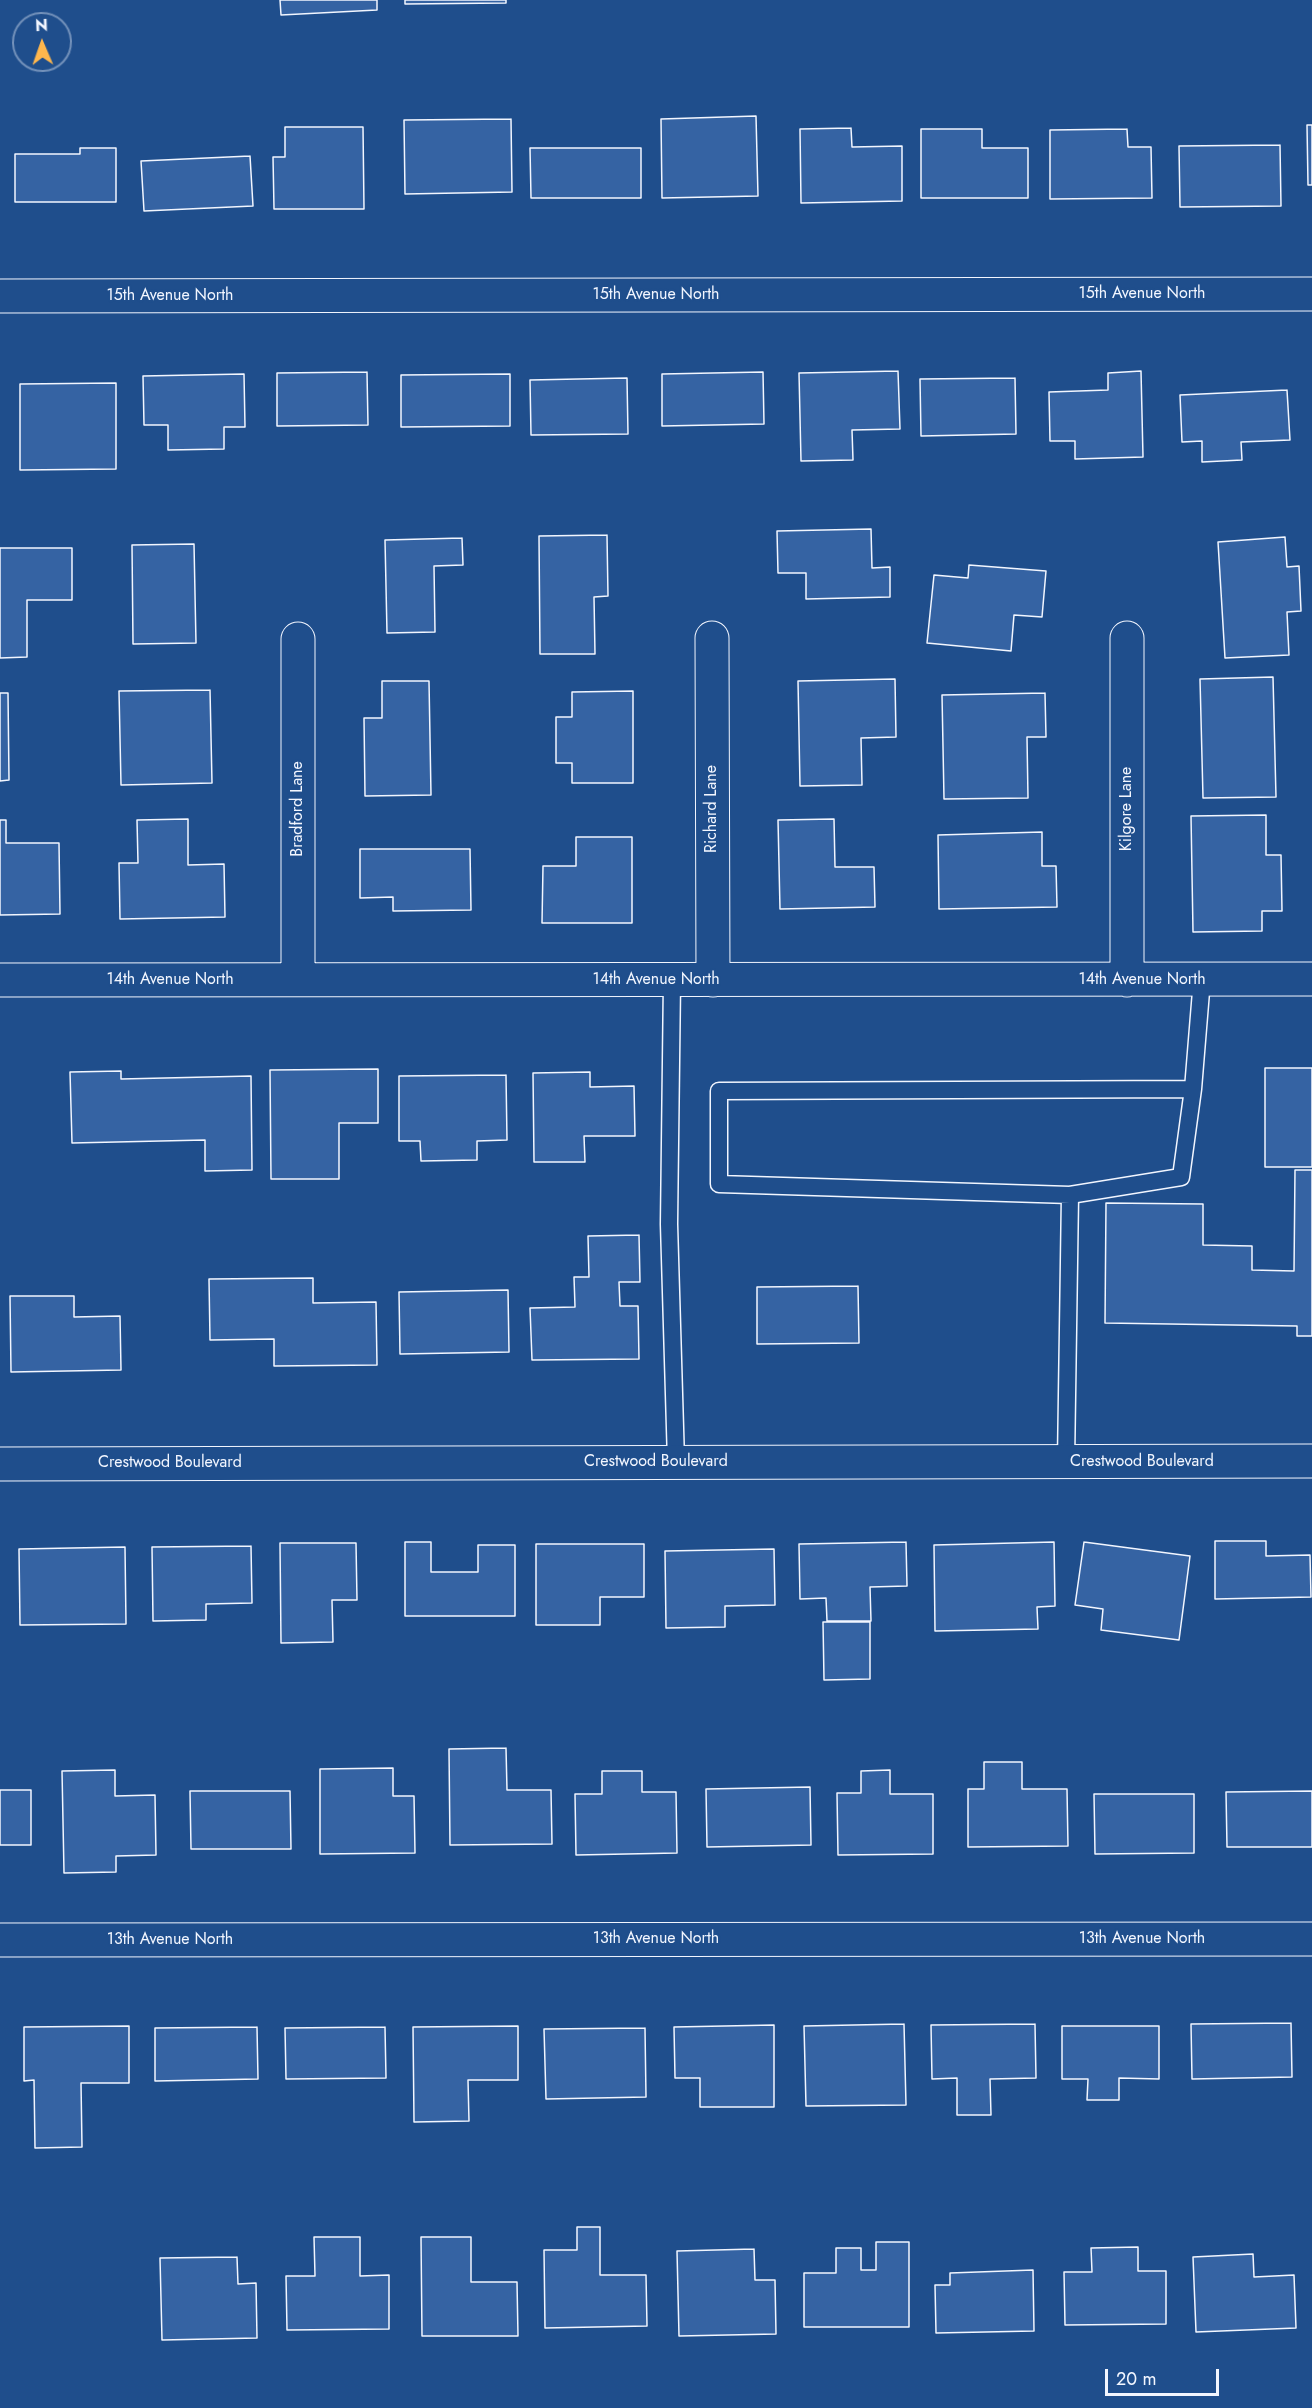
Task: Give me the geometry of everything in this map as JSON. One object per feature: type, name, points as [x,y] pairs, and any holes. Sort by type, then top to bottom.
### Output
[{"type":"street","name":"15th Avenue North","points":[[0,296],[1312,294]]},
{"type":"street","name":"Richard Lane","points":[[712,638],[713,980]]},
{"type":"street","name":"Kilgore Lane","points":[[1127,638],[1127,980]]},
{"type":"street","name":"Bradford Lane","points":[[298,639],[298,980]]},
{"type":"street","name":"14th Avenue North","points":[[0,980],[1312,980]]},
{"type":"street","name":"Crestwood Boulevard","points":[[0,1464],[1312,1461]]},
{"type":"street","name":"13th Avenue North","points":[[0,1940],[1312,1939]]},
{"type":"lane","points":[[672,980],[669,1224],[676,1462]]},
{"type":"lane","points":[[1193,1089],[719,1091],[719,1184],[1070,1195],[1181,1177],[1193,1089],[1202,980]]},
{"type":"lane","points":[[1066,1462],[1070,1195]]},
{"type":"building","points":[[280,0],[377,0],[377,10],[281,15]]},
{"type":"building","points":[[405,0],[506,0],[506,3],[405,4]]},
{"type":"building","points":[[756,116],[758,196],[662,198],[661,119]]},
{"type":"building","points":[[511,119],[512,192],[405,194],[404,120]]},
{"type":"building","points":[[1307,125],[1312,125],[1312,185],[1308,185]]},
{"type":"building","points":[[285,127],[363,127],[364,209],[274,209],[273,157],[285,157]]},
{"type":"building","points":[[851,128],[852,147],[902,146],[902,201],[801,203],[800,129]]},
{"type":"building","points":[[921,129],[982,129],[982,148],[1028,148],[1028,198],[921,198]]},
{"type":"building","points":[[1127,129],[1128,147],[1151,147],[1152,198],[1050,199],[1050,130]]},
{"type":"building","points":[[1280,145],[1281,206],[1180,207],[1179,146]]},
{"type":"building","points":[[80,148],[116,148],[116,202],[15,202],[15,154],[80,154]]},
{"type":"building","points":[[530,148],[641,148],[641,198],[531,198]]},
{"type":"building","points":[[250,156],[253,206],[144,211],[141,161]]},
{"type":"building","points":[[898,371],[900,429],[852,430],[853,460],[801,461],[799,373]]},
{"type":"building","points":[[1141,371],[1143,457],[1075,459],[1075,441],[1050,441],[1049,392],[1108,390],[1108,373]]},
{"type":"building","points":[[367,372],[368,425],[277,426],[277,373]]},
{"type":"building","points":[[763,372],[764,424],[662,426],[662,374]]},
{"type":"building","points":[[244,374],[245,427],[224,427],[224,449],[168,450],[168,425],[144,425],[143,376]]},
{"type":"building","points":[[510,374],[510,426],[401,427],[401,375]]},
{"type":"building","points":[[627,378],[628,434],[531,435],[530,380]]},
{"type":"building","points":[[1015,378],[1016,434],[921,436],[920,379]]},
{"type":"building","points":[[116,383],[116,469],[20,470],[20,384]]},
{"type":"building","points":[[1287,390],[1290,440],[1241,442],[1242,460],[1202,462],[1202,441],[1182,442],[1180,395]]},
{"type":"building","points":[[871,529],[872,568],[890,567],[890,597],[806,599],[806,573],[778,573],[777,531]]},
{"type":"building","points":[[607,535],[608,596],[594,597],[595,654],[540,654],[539,536]]},
{"type":"building","points":[[1285,537],[1287,567],[1299,566],[1301,611],[1287,612],[1289,655],[1225,658],[1218,542]]},
{"type":"building","points":[[462,538],[463,565],[434,566],[435,632],[387,633],[385,540]]},
{"type":"building","points":[[194,544],[196,643],[133,644],[132,545]]},
{"type":"building","points":[[0,548],[72,548],[72,600],[27,600],[27,657],[0,658]]},
{"type":"building","points":[[969,565],[1046,571],[1042,617],[1014,615],[1011,651],[927,643],[934,575],[968,578]]},
{"type":"building","points":[[1273,677],[1276,797],[1203,798],[1200,679]]},
{"type":"building","points":[[895,679],[896,737],[861,738],[862,785],[800,786],[798,681]]},
{"type":"building","points":[[382,681],[429,681],[431,795],[365,796],[364,718],[382,718]]},
{"type":"building","points":[[210,690],[212,783],[121,785],[119,691]]},
{"type":"building","points":[[633,691],[633,783],[572,783],[572,763],[556,763],[556,717],[572,717],[572,692]]},
{"type":"building","points":[[0,693],[8,693],[9,780],[0,781]]},
{"type":"building","points":[[1045,693],[1046,737],[1027,737],[1028,798],[944,799],[942,695]]},
{"type":"building","points":[[1266,815],[1266,855],[1281,855],[1282,911],[1262,911],[1262,931],[1193,932],[1191,816]]},
{"type":"building","points":[[188,819],[188,865],[224,864],[225,917],[120,919],[119,863],[138,863],[137,820]]},
{"type":"building","points":[[834,819],[835,867],[874,867],[875,907],[780,909],[778,820]]},
{"type":"building","points":[[0,820],[6,820],[6,843],[59,843],[60,914],[0,915]]},
{"type":"building","points":[[1042,832],[1042,866],[1056,866],[1057,907],[939,909],[938,835]]},
{"type":"building","points":[[576,837],[632,837],[632,923],[542,923],[543,866],[576,866]]},
{"type":"building","points":[[360,849],[470,849],[471,910],[393,911],[393,897],[360,898]]},
{"type":"building","points":[[1265,1068],[1312,1068],[1312,1167],[1265,1167]]},
{"type":"building","points":[[378,1069],[378,1123],[339,1123],[339,1179],[271,1179],[270,1070]]},
{"type":"building","points":[[121,1071],[121,1079],[251,1076],[252,1170],[205,1171],[205,1140],[72,1143],[70,1072]]},
{"type":"building","points":[[590,1072],[590,1087],[634,1086],[635,1136],[584,1136],[585,1162],[534,1162],[533,1073]]},
{"type":"building","points":[[506,1075],[507,1140],[477,1141],[477,1160],[421,1161],[420,1141],[399,1141],[399,1076]]},
{"type":"building","points":[[1295,1170],[1312,1170],[1312,1336],[1297,1336],[1297,1326],[1105,1323],[1106,1203],[1203,1204],[1203,1245],[1252,1246],[1252,1270],[1294,1271]]},
{"type":"building","points":[[639,1235],[640,1282],[619,1282],[620,1306],[638,1306],[639,1359],[532,1360],[530,1308],[575,1307],[574,1277],[589,1277],[588,1236]]},
{"type":"building","points":[[313,1278],[313,1303],[376,1302],[377,1365],[274,1366],[274,1339],[210,1340],[209,1279]]},
{"type":"building","points":[[858,1286],[859,1343],[757,1344],[757,1287]]},
{"type":"building","points":[[508,1290],[509,1352],[400,1354],[399,1292]]},
{"type":"building","points":[[10,1296],[74,1296],[74,1317],[120,1316],[121,1370],[11,1372]]},
{"type":"building","points":[[1215,1541],[1266,1541],[1266,1556],[1310,1555],[1311,1597],[1215,1599]]},
{"type":"building","points":[[405,1542],[431,1542],[431,1572],[478,1572],[478,1545],[515,1545],[515,1616],[405,1616]]},
{"type":"building","points":[[906,1542],[907,1586],[870,1587],[871,1621],[827,1621],[826,1598],[800,1599],[799,1544]]},
{"type":"building","points":[[1054,1542],[1055,1606],[1037,1607],[1038,1629],[935,1631],[934,1545]]},
{"type":"building","points":[[1084,1542],[1190,1556],[1179,1640],[1101,1630],[1103,1609],[1075,1605]]},
{"type":"building","points":[[280,1543],[356,1543],[357,1600],[332,1600],[333,1642],[281,1643]]},
{"type":"building","points":[[536,1544],[644,1544],[644,1597],[600,1597],[600,1625],[536,1625]]},
{"type":"building","points":[[251,1546],[252,1603],[206,1604],[206,1620],[153,1621],[152,1547]]},
{"type":"building","points":[[125,1547],[126,1624],[20,1625],[19,1549]]},
{"type":"building","points":[[774,1549],[775,1605],[725,1606],[725,1627],[666,1628],[665,1551]]},
{"type":"building","points":[[823,1622],[870,1622],[870,1679],[824,1680]]},
{"type":"building","points":[[506,1748],[507,1790],[551,1790],[552,1844],[450,1845],[449,1749]]},
{"type":"building","points":[[984,1762],[1022,1762],[1022,1789],[1067,1789],[1068,1846],[968,1847],[968,1789],[984,1789]]},
{"type":"building","points":[[393,1768],[393,1796],[414,1796],[415,1853],[320,1854],[320,1769]]},
{"type":"building","points":[[115,1770],[115,1796],[155,1795],[156,1855],[116,1856],[116,1872],[64,1873],[62,1771]]},
{"type":"building","points":[[890,1770],[890,1794],[933,1794],[933,1854],[838,1855],[837,1793],[861,1793],[861,1771]]},
{"type":"building","points":[[602,1771],[642,1771],[642,1792],[676,1792],[677,1853],[576,1855],[575,1794],[602,1794]]},
{"type":"building","points":[[810,1787],[811,1845],[707,1847],[706,1789]]},
{"type":"building","points":[[0,1790],[31,1790],[31,1845],[0,1845]]},
{"type":"building","points":[[190,1791],[290,1791],[291,1849],[191,1849]]},
{"type":"building","points":[[1312,1791],[1312,1847],[1227,1847],[1226,1792]]},
{"type":"building","points":[[1094,1794],[1194,1794],[1194,1853],[1095,1854]]},
{"type":"building","points":[[1291,2023],[1292,2077],[1192,2079],[1191,2024]]},
{"type":"building","points":[[904,2024],[906,2105],[806,2106],[804,2026]]},
{"type":"building","points":[[1035,2024],[1036,2078],[990,2079],[991,2115],[957,2115],[957,2078],[932,2079],[931,2025]]},
{"type":"building","points":[[774,2025],[774,2107],[700,2107],[700,2078],[675,2078],[674,2027]]},
{"type":"building","points":[[129,2026],[129,2083],[81,2083],[82,2147],[35,2148],[34,2080],[24,2081],[24,2027]]},
{"type":"building","points":[[518,2026],[518,2080],[468,2080],[469,2121],[414,2122],[413,2027]]},
{"type":"building","points":[[1062,2026],[1159,2026],[1159,2079],[1119,2078],[1119,2100],[1087,2100],[1088,2079],[1062,2079]]},
{"type":"building","points":[[257,2027],[258,2079],[155,2081],[155,2028]]},
{"type":"building","points":[[385,2027],[386,2078],[286,2079],[285,2028]]},
{"type":"building","points":[[645,2028],[646,2097],[546,2099],[544,2029]]},
{"type":"building","points":[[577,2227],[600,2227],[600,2275],[646,2275],[647,2326],[545,2328],[544,2250],[577,2250]]},
{"type":"building","points":[[314,2237],[360,2237],[360,2276],[389,2275],[389,2329],[287,2330],[286,2276],[315,2276]]},
{"type":"building","points":[[421,2237],[471,2237],[471,2282],[517,2282],[518,2336],[422,2336]]},
{"type":"building","points":[[876,2242],[909,2242],[909,2327],[804,2327],[804,2273],[836,2273],[836,2248],[861,2248],[861,2270],[876,2270]]},
{"type":"building","points":[[1138,2247],[1138,2271],[1166,2271],[1166,2324],[1065,2325],[1064,2272],[1092,2272],[1091,2248]]},
{"type":"building","points":[[754,2249],[755,2280],[775,2280],[776,2334],[679,2336],[677,2251]]},
{"type":"building","points":[[1253,2254],[1254,2277],[1294,2275],[1296,2328],[1196,2332],[1193,2257]]},
{"type":"building","points":[[237,2257],[238,2284],[256,2283],[257,2338],[162,2340],[160,2258]]},
{"type":"building","points":[[1033,2270],[1034,2331],[936,2333],[935,2285],[950,2285],[950,2273]]}]
